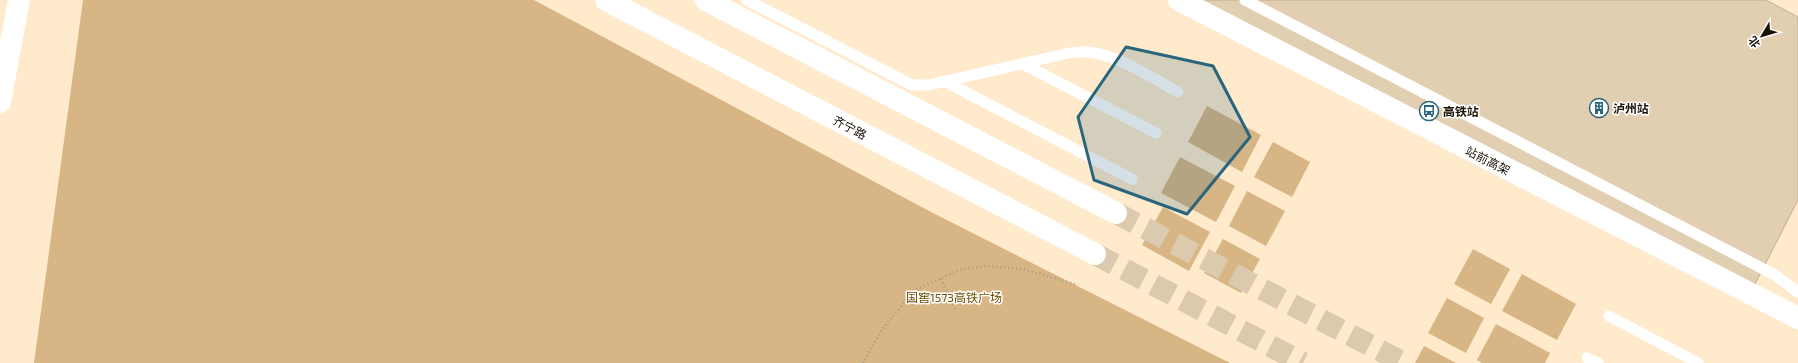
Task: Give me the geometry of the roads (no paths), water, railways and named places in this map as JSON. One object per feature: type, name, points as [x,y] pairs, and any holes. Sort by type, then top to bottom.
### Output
[{"type":"street","points":[[0,102],[19,0]]},
{"type":"street","name":"齐宁路","points":[[606,0],[1094,254]]},
{"type":"street","points":[[706,0],[1116,213]]},
{"type":"street","name":"站前高架","points":[[1180,0],[1798,318]]},
{"type":"lane","points":[[747,0],[912,85],[944,82],[1069,53],[1087,52],[1106,56],[1122,62],[1178,92]]},
{"type":"lane","points":[[1245,0],[1768,272],[1798,292]]},
{"type":"lane","points":[[1023,64],[1156,133]]},
{"type":"lane","points":[[944,82],[1132,180]]},
{"type":"lane","points":[[1609,316],[1698,363]]},
{"type":"lane","points":[[1587,358],[1598,363]]},
{"type":"tunnel","points":[[1116,213],[1404,363]]},
{"type":"tunnel","points":[[1095,254],[1303,363]]},
{"type":"place","name":"泸州站","points":[[1599,108]]},
{"type":"place","name":"高铁站","points":[[1429,111]]},
{"type":"park label","name":"国窖1573高铁广场","points":[[954,297]]}]
